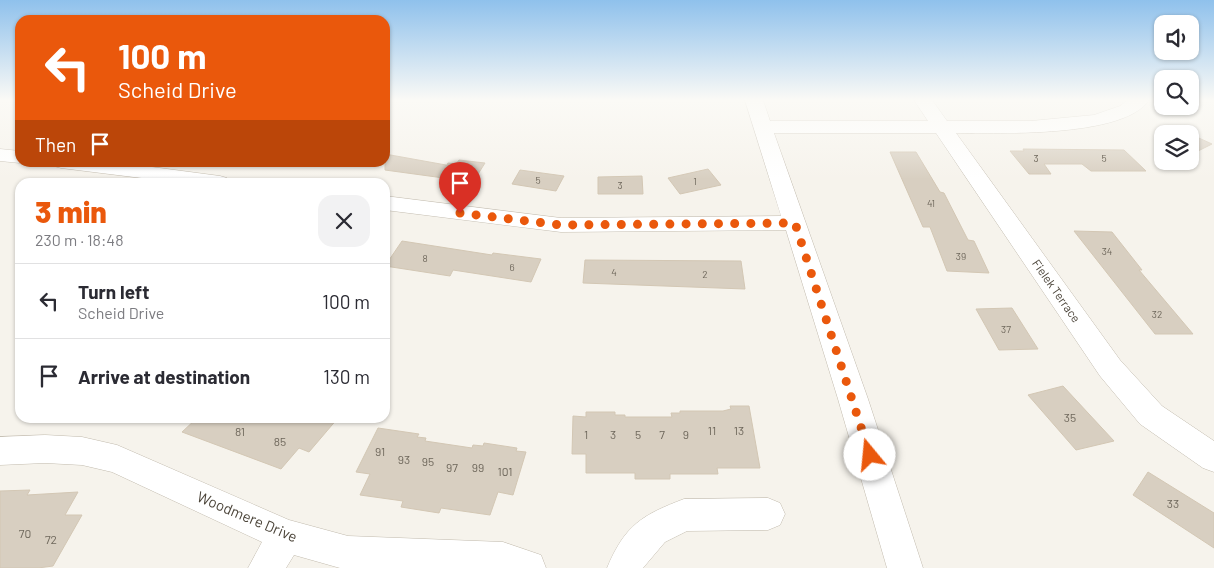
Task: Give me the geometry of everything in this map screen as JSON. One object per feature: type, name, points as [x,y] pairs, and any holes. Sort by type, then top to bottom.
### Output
[{"type":"street","points":[[763,127],[853,399],[905,568]]},
{"type":"street","name":"Fielek Terrace","points":[[942,127],[1110,368],[1150,415],[1214,458]]},
{"type":"street","points":[[988,127],[1037,127]]},
{"type":"street","points":[[0,155],[15,156]]},
{"type":"street","points":[[101,167],[188,178]]},
{"type":"street","points":[[390,204],[561,225],[795,223]]},
{"type":"street","name":"Woodmere Drive","points":[[0,451],[45,449],[82,451],[117,459],[286,536],[348,553],[503,560],[528,568]]},
{"type":"street","points":[[625,568],[630,556],[653,530],[684,515],[768,514]]},
{"type":"street","points":[[266,568],[286,536]]},
{"type":"building","points":[[1199,138],[1212,144],[1199,150]]},
{"type":"building","points":[[1023,149],[1124,150],[1146,171],[1091,171],[1082,164],[1044,164],[1051,174],[1029,174],[1010,151],[1024,151]]},
{"type":"building","points":[[890,152],[916,152],[940,192],[944,193],[968,240],[974,241],[989,273],[947,271],[930,227],[923,227]]},
{"type":"building","points":[[390,155],[446,166],[448,163],[456,164],[459,160],[485,163],[473,182],[385,170],[385,167],[390,167]]},
{"type":"building","points":[[708,169],[721,185],[680,194],[668,178]]},
{"type":"building","points":[[520,170],[564,176],[556,191],[512,184]]},
{"type":"building","points":[[642,176],[643,194],[598,194],[598,177]]},
{"type":"building","points":[[1074,231],[1112,232],[1142,270],[1139,270],[1193,334],[1155,334]]},
{"type":"building","points":[[402,241],[492,255],[493,253],[541,259],[531,282],[453,270],[450,276],[390,267],[390,259]]},
{"type":"building","points":[[585,260],[741,261],[745,289],[583,283]]},
{"type":"building","points":[[1012,308],[1038,349],[999,350],[976,309]]},
{"type":"building","points":[[1063,386],[1114,441],[1076,450],[1028,395]]},
{"type":"building","points":[[730,406],[749,406],[760,468],[717,468],[718,474],[670,474],[670,479],[635,479],[635,473],[586,473],[586,454],[572,454],[573,416],[586,417],[586,412],[615,412],[615,415],[625,415],[625,417],[672,417],[671,413],[680,413],[680,411],[723,411],[731,409]]},
{"type":"building","points":[[192,423],[334,423],[309,452],[299,448],[281,469],[182,432]]},
{"type":"building","points":[[378,428],[419,434],[417,437],[426,438],[425,441],[472,448],[473,445],[483,446],[484,443],[517,448],[516,451],[526,452],[513,495],[498,492],[490,515],[441,508],[439,513],[401,507],[403,501],[360,495],[370,474],[356,472]]},
{"type":"building","points":[[1148,472],[1214,513],[1214,548],[1133,495]]},
{"type":"building","points":[[30,490],[27,495],[78,492],[65,515],[82,515],[53,566],[0,568],[0,491]]},
{"type":"route","points":[[460,213],[561,225],[795,223],[870,455]]}]
